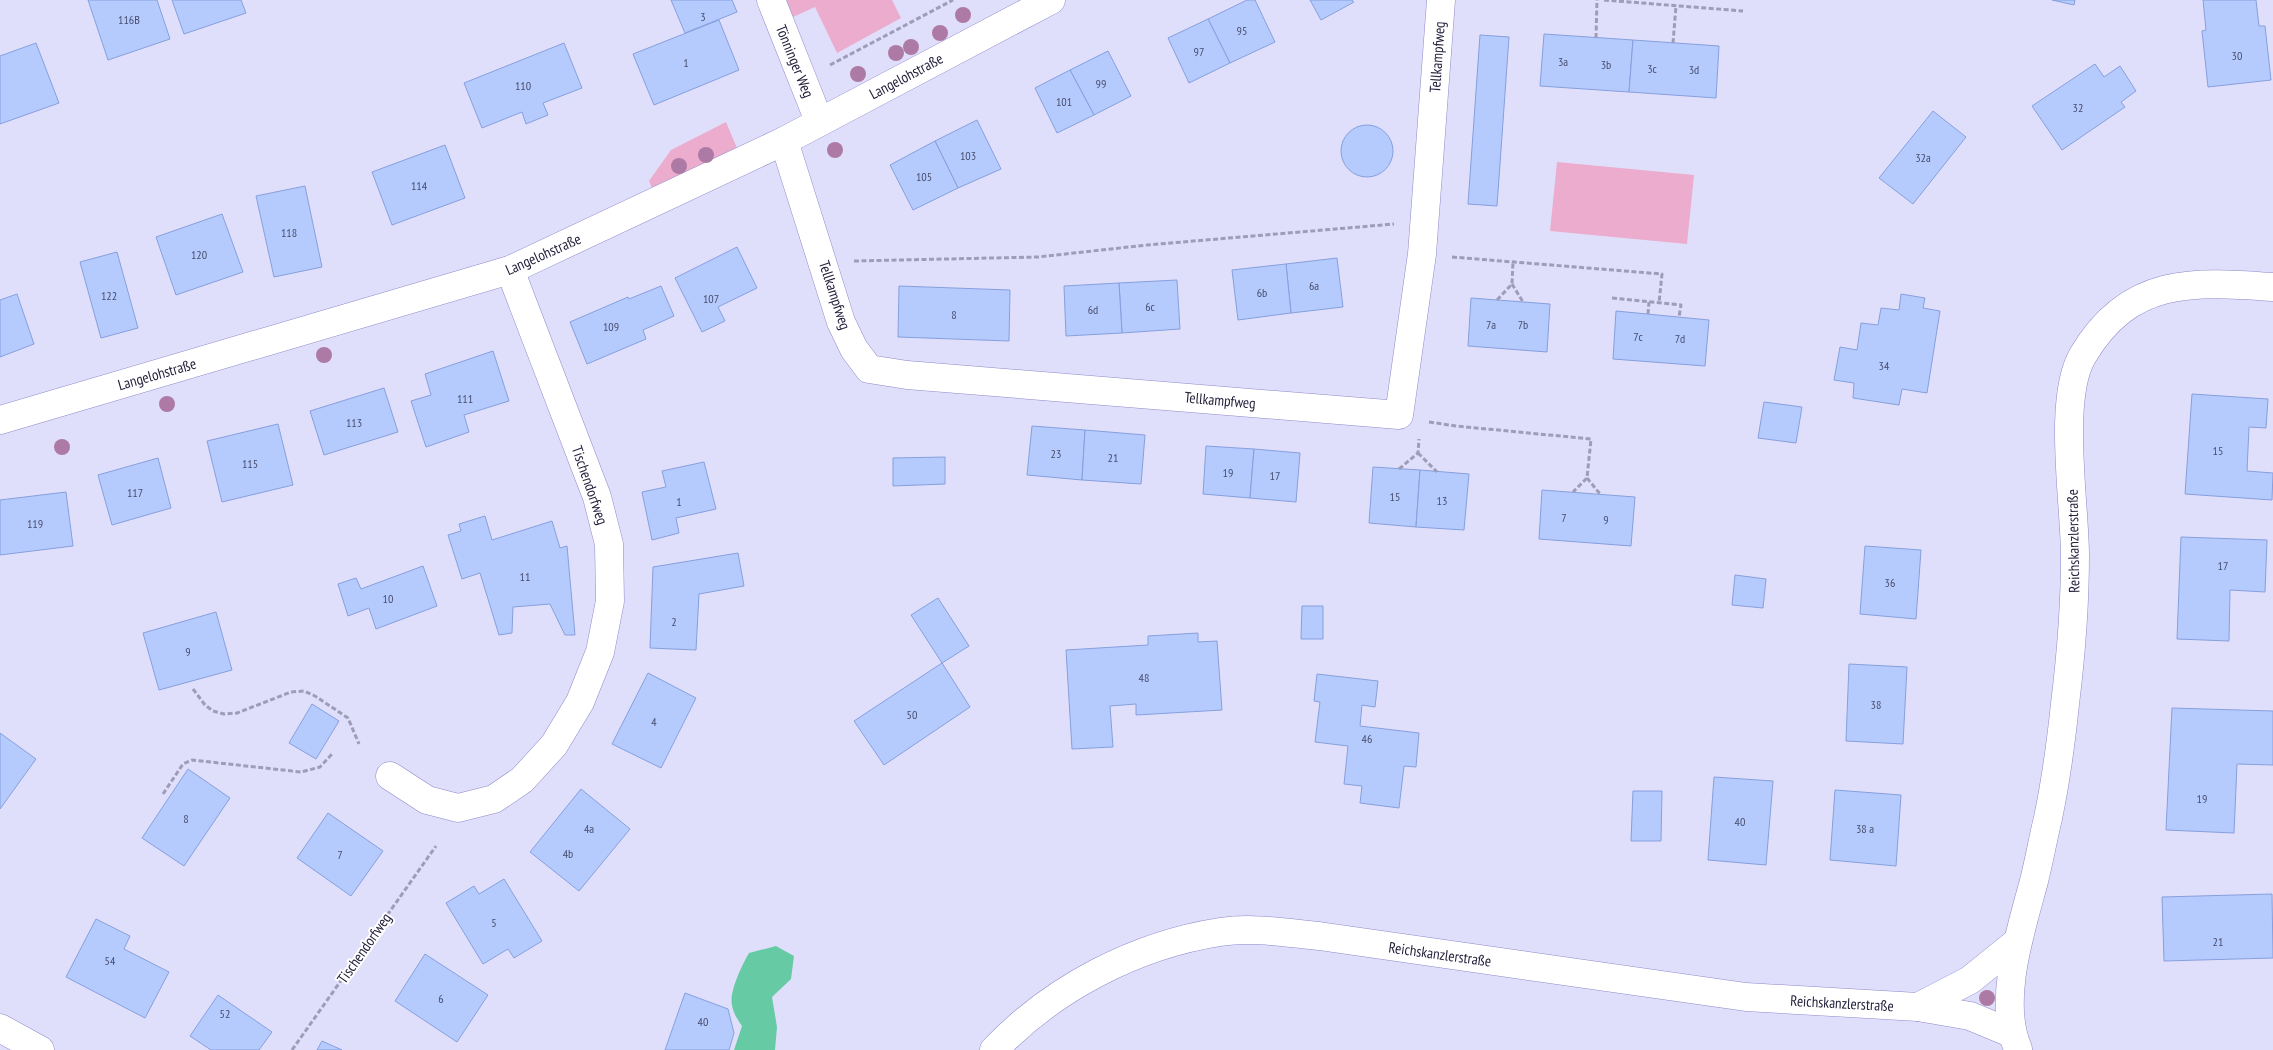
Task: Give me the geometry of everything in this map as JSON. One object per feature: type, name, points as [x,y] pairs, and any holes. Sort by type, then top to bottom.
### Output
[{"type":"street","name":"Tönninger Weg","points":[[771,0],[819,121]]},
{"type":"street","name":"Langelohstraße","points":[[0,420],[510,270],[784,141],[1051,0]]},
{"type":"street","name":"Tellkampfweg","points":[[784,141],[824,261],[841,322],[854,349],[869,369],[916,375],[1410,418],[1441,0]]},
{"type":"street","name":"Tischendorfweg","points":[[390,776],[427,800],[458,808],[494,799],[522,780],[554,745],[580,702],[600,652],[610,601],[609,544],[598,498],[510,270]]},
{"type":"street","name":"Reichskanzlerstraße","points":[[2015,1042],[2010,993],[2017,942],[2034,879],[2059,764],[2070,663],[2075,555],[2069,394],[2081,357],[2100,329],[2125,306],[2155,291],[2195,284],[2220,283],[2273,287]]},
{"type":"street","name":"Reichskanzlerstraße","points":[[994,1050],[1022,1024],[1048,1004],[1120,961],[1153,949],[1222,932],[1269,932],[1320,936],[1746,997],[1918,1007],[1970,1016],[2015,1042]]},
{"type":"street","points":[[1918,1007],[1970,980],[2017,942]]},
{"type":"street","points":[[0,1028],[40,1050]]},
{"type":"path","points":[[822,69],[953,0]]},
{"type":"path","points":[[1596,38],[1598,0]]},
{"type":"path","points":[[1604,0],[1743,11]]},
{"type":"path","points":[[1673,43],[1676,6]]},
{"type":"path","points":[[824,261],[1038,257],[1148,245],[1424,221]]},
{"type":"path","points":[[1422,254],[1662,274],[1659,303]]},
{"type":"path","points":[[1513,262],[1512,284],[1523,302]]},
{"type":"path","points":[[1498,300],[1512,284]]},
{"type":"path","points":[[1612,298],[1681,305],[1679,317]]},
{"type":"path","points":[[1648,314],[1650,302]]},
{"type":"path","points":[[1436,472],[1418,453],[1410,418],[1456,426],[1591,439],[1587,478],[1573,492]]},
{"type":"path","points":[[1399,469],[1418,453]]},
{"type":"path","points":[[1587,478],[1600,494]]},
{"type":"path","points":[[193,689],[205,705],[214,711],[224,714],[237,713],[291,692],[304,691],[348,718],[359,744]]},
{"type":"path","points":[[164,794],[183,764],[192,760],[301,772],[320,767],[332,754]]},
{"type":"path","name":"Tischendorfweg","points":[[292,1050],[436,846]]},
{"type":"shaded area","points":[[786,0],[892,0],[901,18],[837,53],[815,7],[793,17]]},
{"type":"shaded area","points":[[726,122],[737,148],[652,188],[649,181],[671,150]]},
{"type":"shaded area","points":[[1557,162],[1694,175],[1687,244],[1550,231]]},
{"type":"shaded area","points":[[776,946],[794,956],[791,979],[772,997],[777,1027],[775,1050],[734,1050],[742,1026],[732,1005],[732,993],[743,964],[749,953]]},
{"type":"building","points":[[88,0],[157,0],[170,39],[108,60]]},
{"type":"building","points":[[172,0],[241,0],[246,13],[184,34]]},
{"type":"building","points":[[671,0],[732,0],[737,12],[685,33]]},
{"type":"building","points":[[1247,0],[1255,0],[1275,42],[1230,63],[1208,19]]},
{"type":"building","points":[[1310,0],[1352,0],[1354,2],[1321,20]]},
{"type":"building","points":[[2052,0],[2075,0],[2074,5]]},
{"type":"building","points":[[2203,0],[2256,0],[2259,26],[2265,26],[2271,80],[2208,87],[2202,31],[2206,30]]},
{"type":"building","points":[[1208,19],[1230,63],[1189,83],[1168,38]]},
{"type":"building","points":[[719,20],[739,70],[654,105],[633,54]]},
{"type":"building","points":[[1544,34],[1633,40],[1629,92],[1540,86]]},
{"type":"building","points":[[1480,35],[1509,37],[1497,206],[1468,204]]},
{"type":"building","points":[[1633,40],[1719,46],[1716,98],[1629,92]]},
{"type":"building","points":[[36,43],[59,103],[0,124],[0,56]]},
{"type":"building","points":[[564,43],[582,88],[543,103],[548,115],[526,124],[522,112],[482,128],[464,83]]},
{"type":"building","points":[[1108,51],[1131,96],[1094,115],[1070,70]]},
{"type":"building","points":[[2095,64],[2104,77],[2120,66],[2136,91],[2121,102],[2125,107],[2062,150],[2032,106]]},
{"type":"building","points":[[1070,70],[1094,115],[1057,133],[1035,88]]},
{"type":"building","points":[[1933,111],[1966,137],[1913,204],[1879,178]]},
{"type":"building","points":[[977,120],[1001,169],[958,188],[935,141]]},
{"type":"building","points":[[1367,125],[1377,127],[1385,133],[1391,141],[1393,151],[1391,161],[1385,169],[1377,175],[1367,177],[1357,175],[1349,169],[1343,161],[1341,151],[1343,141],[1349,133],[1357,127]]},
{"type":"building","points":[[935,141],[958,188],[913,210],[890,165]]},
{"type":"building","points":[[445,145],[465,198],[392,225],[372,172]]},
{"type":"building","points":[[305,186],[322,267],[274,277],[256,196]]},
{"type":"building","points":[[222,214],[243,272],[176,295],[156,237]]},
{"type":"building","points":[[737,247],[757,288],[718,307],[725,321],[702,332],[675,278]]},
{"type":"building","points":[[117,252],[138,328],[101,338],[80,262]]},
{"type":"building","points":[[1337,258],[1343,307],[1291,313],[1286,264]]},
{"type":"building","points":[[1286,264],[1291,313],[1238,320],[1232,270]]},
{"type":"building","points":[[1177,280],[1180,329],[1122,333],[1119,283]]},
{"type":"building","points":[[1119,283],[1122,333],[1066,336],[1064,286]]},
{"type":"building","points":[[661,286],[674,316],[643,330],[646,339],[587,364],[570,322],[628,297],[629,299]]},
{"type":"building","points":[[899,286],[1010,290],[1009,341],[898,337]]},
{"type":"building","points":[[17,294],[34,344],[0,357],[0,300]]},
{"type":"building","points":[[1901,294],[1925,298],[1923,308],[1940,311],[1927,393],[1902,389],[1899,405],[1853,398],[1854,383],[1834,380],[1840,347],[1857,350],[1861,323],[1878,325],[1881,308],[1899,310]]},
{"type":"building","points":[[1471,298],[1550,304],[1547,352],[1468,346]]},
{"type":"building","points":[[1616,311],[1709,320],[1705,366],[1613,359]]},
{"type":"building","points":[[493,351],[509,401],[464,415],[469,432],[426,447],[411,401],[431,395],[425,374]]},
{"type":"building","points":[[384,388],[398,432],[324,455],[310,411]]},
{"type":"building","points":[[2192,394],[2268,399],[2266,428],[2249,427],[2247,471],[2273,473],[2272,500],[2185,494]]},
{"type":"building","points":[[1764,402],[1802,407],[1796,443],[1758,438]]},
{"type":"building","points":[[278,424],[293,485],[222,502],[207,441]]},
{"type":"building","points":[[1032,426],[1085,430],[1082,480],[1027,475]]},
{"type":"building","points":[[1085,430],[1145,435],[1141,484],[1082,480]]},
{"type":"building","points":[[1206,446],[1254,449],[1250,498],[1203,494]]},
{"type":"building","points":[[1254,449],[1300,453],[1296,502],[1250,498]]},
{"type":"building","points":[[945,457],[945,484],[893,486],[893,458]]},
{"type":"building","points":[[158,458],[171,508],[112,525],[98,475]]},
{"type":"building","points":[[704,462],[716,509],[676,518],[679,533],[652,540],[642,492],[666,487],[662,471]]},
{"type":"building","points":[[1373,467],[1420,470],[1416,527],[1369,523]]},
{"type":"building","points":[[1420,470],[1469,474],[1464,530],[1416,527]]},
{"type":"building","points":[[1542,490],[1635,497],[1631,546],[1539,539]]},
{"type":"building","points":[[66,492],[73,546],[0,555],[0,500]]},
{"type":"building","points":[[485,516],[492,540],[552,521],[560,548],[567,546],[575,635],[565,635],[550,604],[513,607],[512,633],[499,635],[480,573],[462,579],[448,535],[461,531],[459,524]]},
{"type":"building","points":[[2181,537],[2267,540],[2265,592],[2230,590],[2229,641],[2177,639]]},
{"type":"building","points":[[1865,546],[1921,550],[1916,619],[1860,614]]},
{"type":"building","points":[[738,553],[744,586],[699,594],[696,650],[650,648],[653,567]]},
{"type":"building","points":[[423,566],[437,606],[376,629],[369,608],[348,616],[338,584],[356,578],[361,589]]},
{"type":"building","points":[[1735,575],[1766,579],[1763,608],[1732,605]]},
{"type":"building","points":[[938,598],[969,646],[942,663],[911,615]]},
{"type":"building","points":[[1302,606],[1323,606],[1323,639],[1301,639]]},
{"type":"building","points":[[216,612],[232,670],[159,690],[143,633]]},
{"type":"building","points":[[1198,633],[1198,642],[1217,641],[1222,710],[1136,715],[1136,704],[1110,706],[1113,747],[1072,749],[1066,650],[1148,645],[1148,636]]},
{"type":"building","points":[[942,663],[970,707],[884,765],[854,721]]},
{"type":"building","points":[[1849,664],[1907,667],[1903,744],[1846,741]]},
{"type":"building","points":[[648,673],[696,698],[661,768],[612,744]]},
{"type":"building","points":[[1317,674],[1378,681],[1375,707],[1362,705],[1360,726],[1419,733],[1416,767],[1404,766],[1399,808],[1360,803],[1362,786],[1344,784],[1348,746],[1315,742],[1320,702],[1314,701]]},
{"type":"building","points":[[312,704],[339,721],[316,759],[289,743]]},
{"type":"building","points":[[2172,708],[2273,711],[2273,765],[2237,764],[2234,833],[2166,830]]},
{"type":"building","points":[[0,733],[36,759],[0,809]]},
{"type":"building","points":[[188,769],[230,798],[184,866],[142,838]]},
{"type":"building","points":[[1714,777],[1773,781],[1766,865],[1708,860]]},
{"type":"building","points":[[581,789],[630,829],[579,891],[530,852]]},
{"type":"building","points":[[1835,790],[1901,795],[1896,866],[1830,860]]},
{"type":"building","points":[[1633,791],[1662,791],[1661,841],[1631,841]]},
{"type":"building","points":[[328,813],[383,851],[351,896],[297,858]]},
{"type":"building","points":[[504,879],[542,941],[514,958],[508,949],[483,964],[446,903],[474,886],[479,894]]},
{"type":"building","points":[[2272,894],[2273,958],[2164,961],[2162,897]]},
{"type":"building","points":[[96,919],[130,936],[124,949],[169,972],[145,1018],[66,977]]},
{"type":"building","points":[[425,954],[488,995],[457,1042],[395,1001]]},
{"type":"building","points":[[685,993],[728,1009],[734,1033],[729,1050],[665,1050]]},
{"type":"building","points":[[218,995],[272,1032],[259,1050],[211,1050],[190,1036]]},
{"type":"building","points":[[322,1041],[342,1050],[317,1050]]}]
